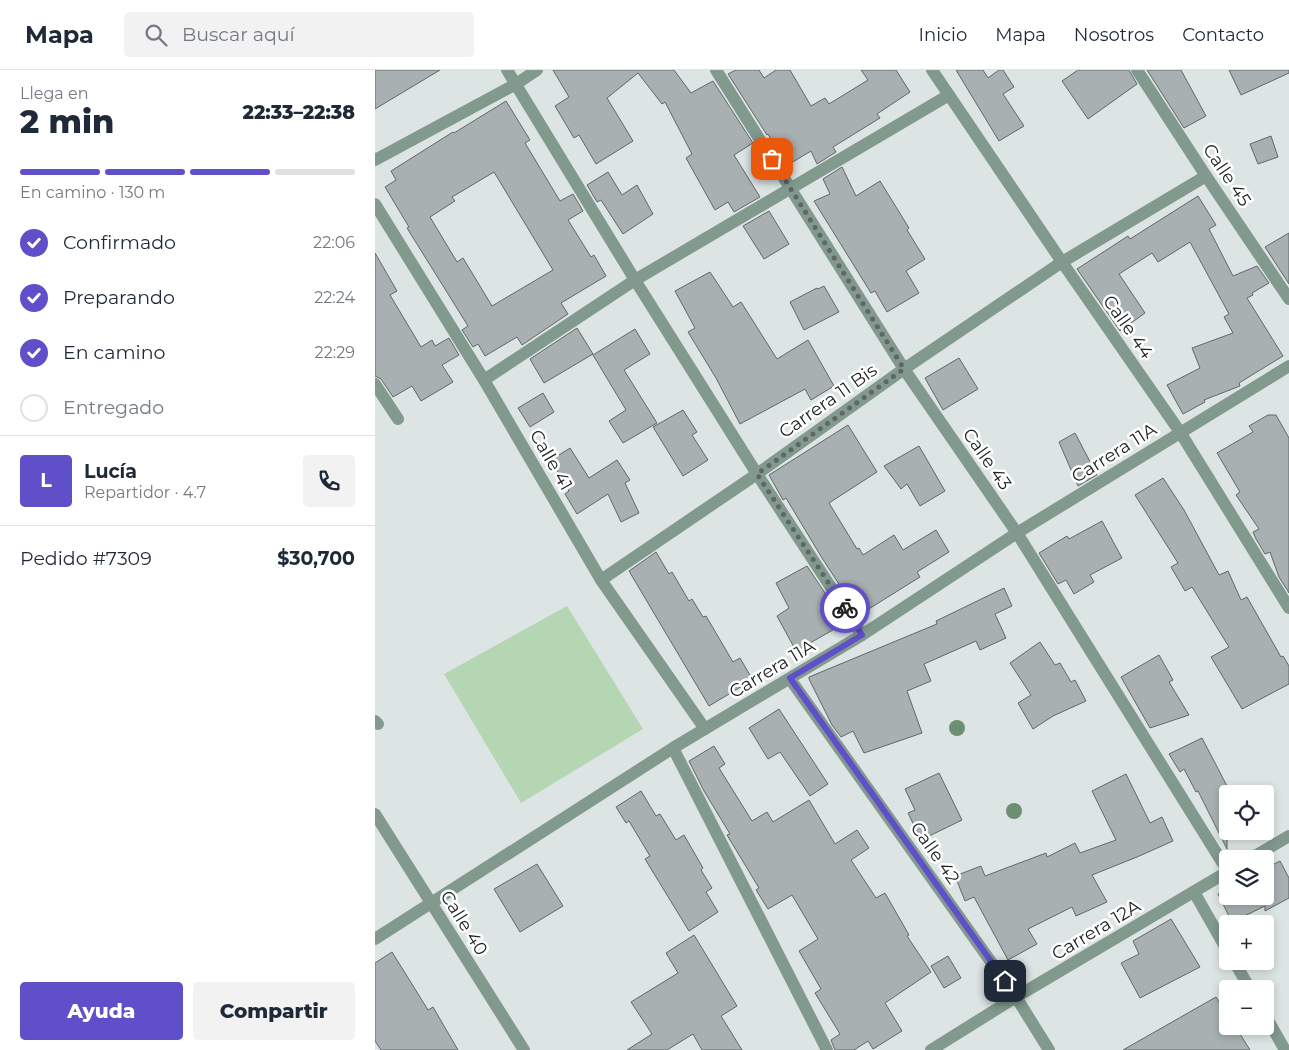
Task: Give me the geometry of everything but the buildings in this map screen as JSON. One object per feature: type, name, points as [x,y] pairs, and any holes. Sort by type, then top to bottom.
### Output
[{"type":"street","points":[[507,70],[635,280],[757,474],[862,635]]},
{"type":"street","points":[[375,160],[516,84],[537,70]]},
{"type":"street","name":"Calle 43","points":[[716,70],[904,369],[1017,533],[1219,858]]},
{"type":"street","name":"Calle 44","points":[[932,70],[1062,262],[1181,432],[1289,608]]},
{"type":"street","name":"Calle 45","points":[[1137,70],[1289,299]]},
{"type":"street","points":[[484,380],[635,280],[949,95]]},
{"type":"street","name":"Carrera 11 Bis","points":[[601,580],[757,474],[904,369],[1062,262],[1206,176]]},
{"type":"street","name":"Calle 41","points":[[375,204],[484,380],[601,580],[705,729]]},
{"type":"street","name":"Carrera 11A","points":[[375,939],[673,748],[862,635],[1017,533],[1289,366]]},
{"type":"street","points":[[375,384],[398,419]]},
{"type":"street","name":"Calle 42","points":[[790,678],[1016,997],[1049,1050]]},
{"type":"street","points":[[673,748],[827,1050]]},
{"type":"street","name":"Calle 40","points":[[375,814],[524,1050]]},
{"type":"street","points":[[1265,850],[1289,836]]},
{"type":"street","name":"Carrera 12A","points":[[931,1050],[1219,876]]},
{"type":"street","points":[[1194,892],[1219,936]]},
{"type":"street","points":[[1274,1031],[1285,1050]]},
{"type":"green space","points":[[567,606],[643,729],[521,803],[444,674]]},
{"type":"way so far","points":[[772,159],[904,369],[757,474],[845,608]]},
{"type":"route","points":[[845,608],[862,635],[790,678],[1005,981]]}]
